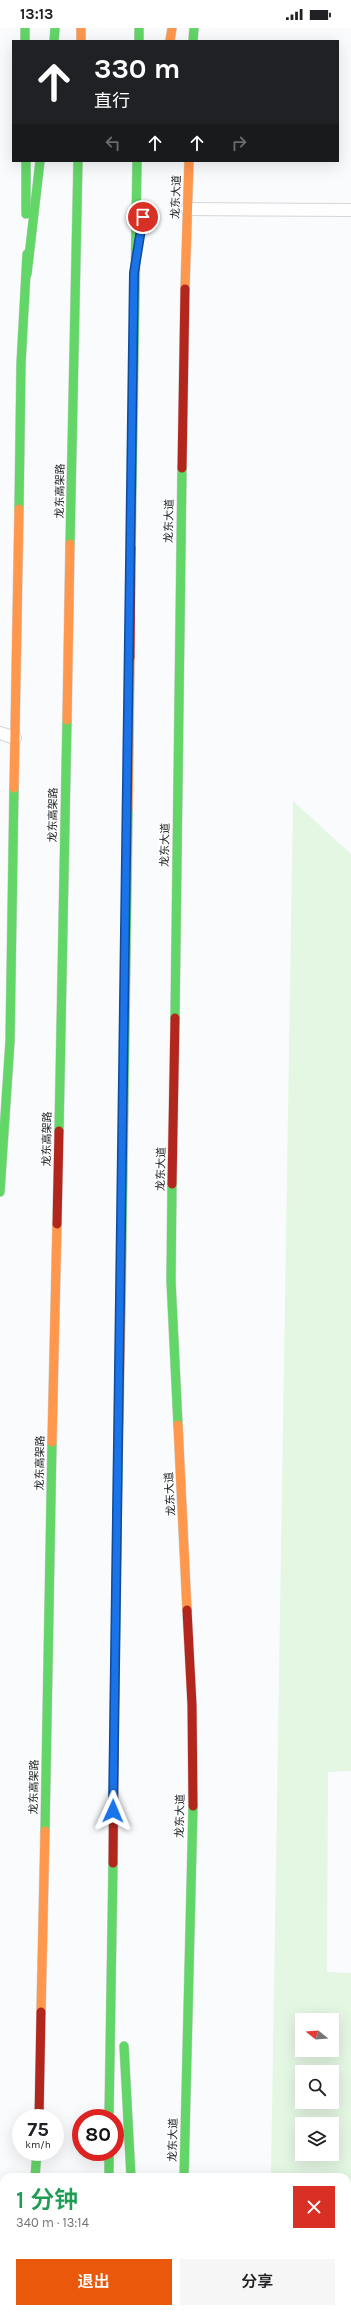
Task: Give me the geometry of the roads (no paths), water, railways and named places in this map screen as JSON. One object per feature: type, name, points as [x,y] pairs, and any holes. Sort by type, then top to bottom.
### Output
[{"type":"main road","points":[[25,28],[25,40]]},
{"type":"main road","points":[[54,40],[55,28]]},
{"type":"main road","points":[[81,28],[81,40]]},
{"type":"main road","points":[[139,28],[139,40]]},
{"type":"main road","points":[[170,40],[172,28]]},
{"type":"main road","points":[[193,40],[194,28]]},
{"type":"main road","points":[[26,162],[27,274]]},
{"type":"main road","points":[[0,1192],[10,1041],[21,364],[27,274],[40,162]]},
{"type":"main road","name":"龙东高架路","points":[[39,2109],[78,162]]},
{"type":"main road","points":[[109,2109],[134,273],[137,162]]},
{"type":"main road","name":"龙东大道","points":[[184,2173],[192,1802],[192,1705],[189,1614],[171,1281],[184,328],[189,162]]},
{"type":"main road","points":[[134,273],[146,198]]},
{"type":"main road","points":[[112,1843],[121,1994]]},
{"type":"main road","points":[[123,2034],[131,2173]]},
{"type":"main road","points":[[35,2173],[37,2161]]},
{"type":"main road","points":[[39,2161],[40,2173]]},
{"type":"main road","points":[[109,2161],[109,2173]]},
{"type":"lane","points":[[187,209],[351,210]]},
{"type":"lane","points":[[0,733],[15,738]]},
{"type":"lane","points":[[0,804],[13,807]]}]
